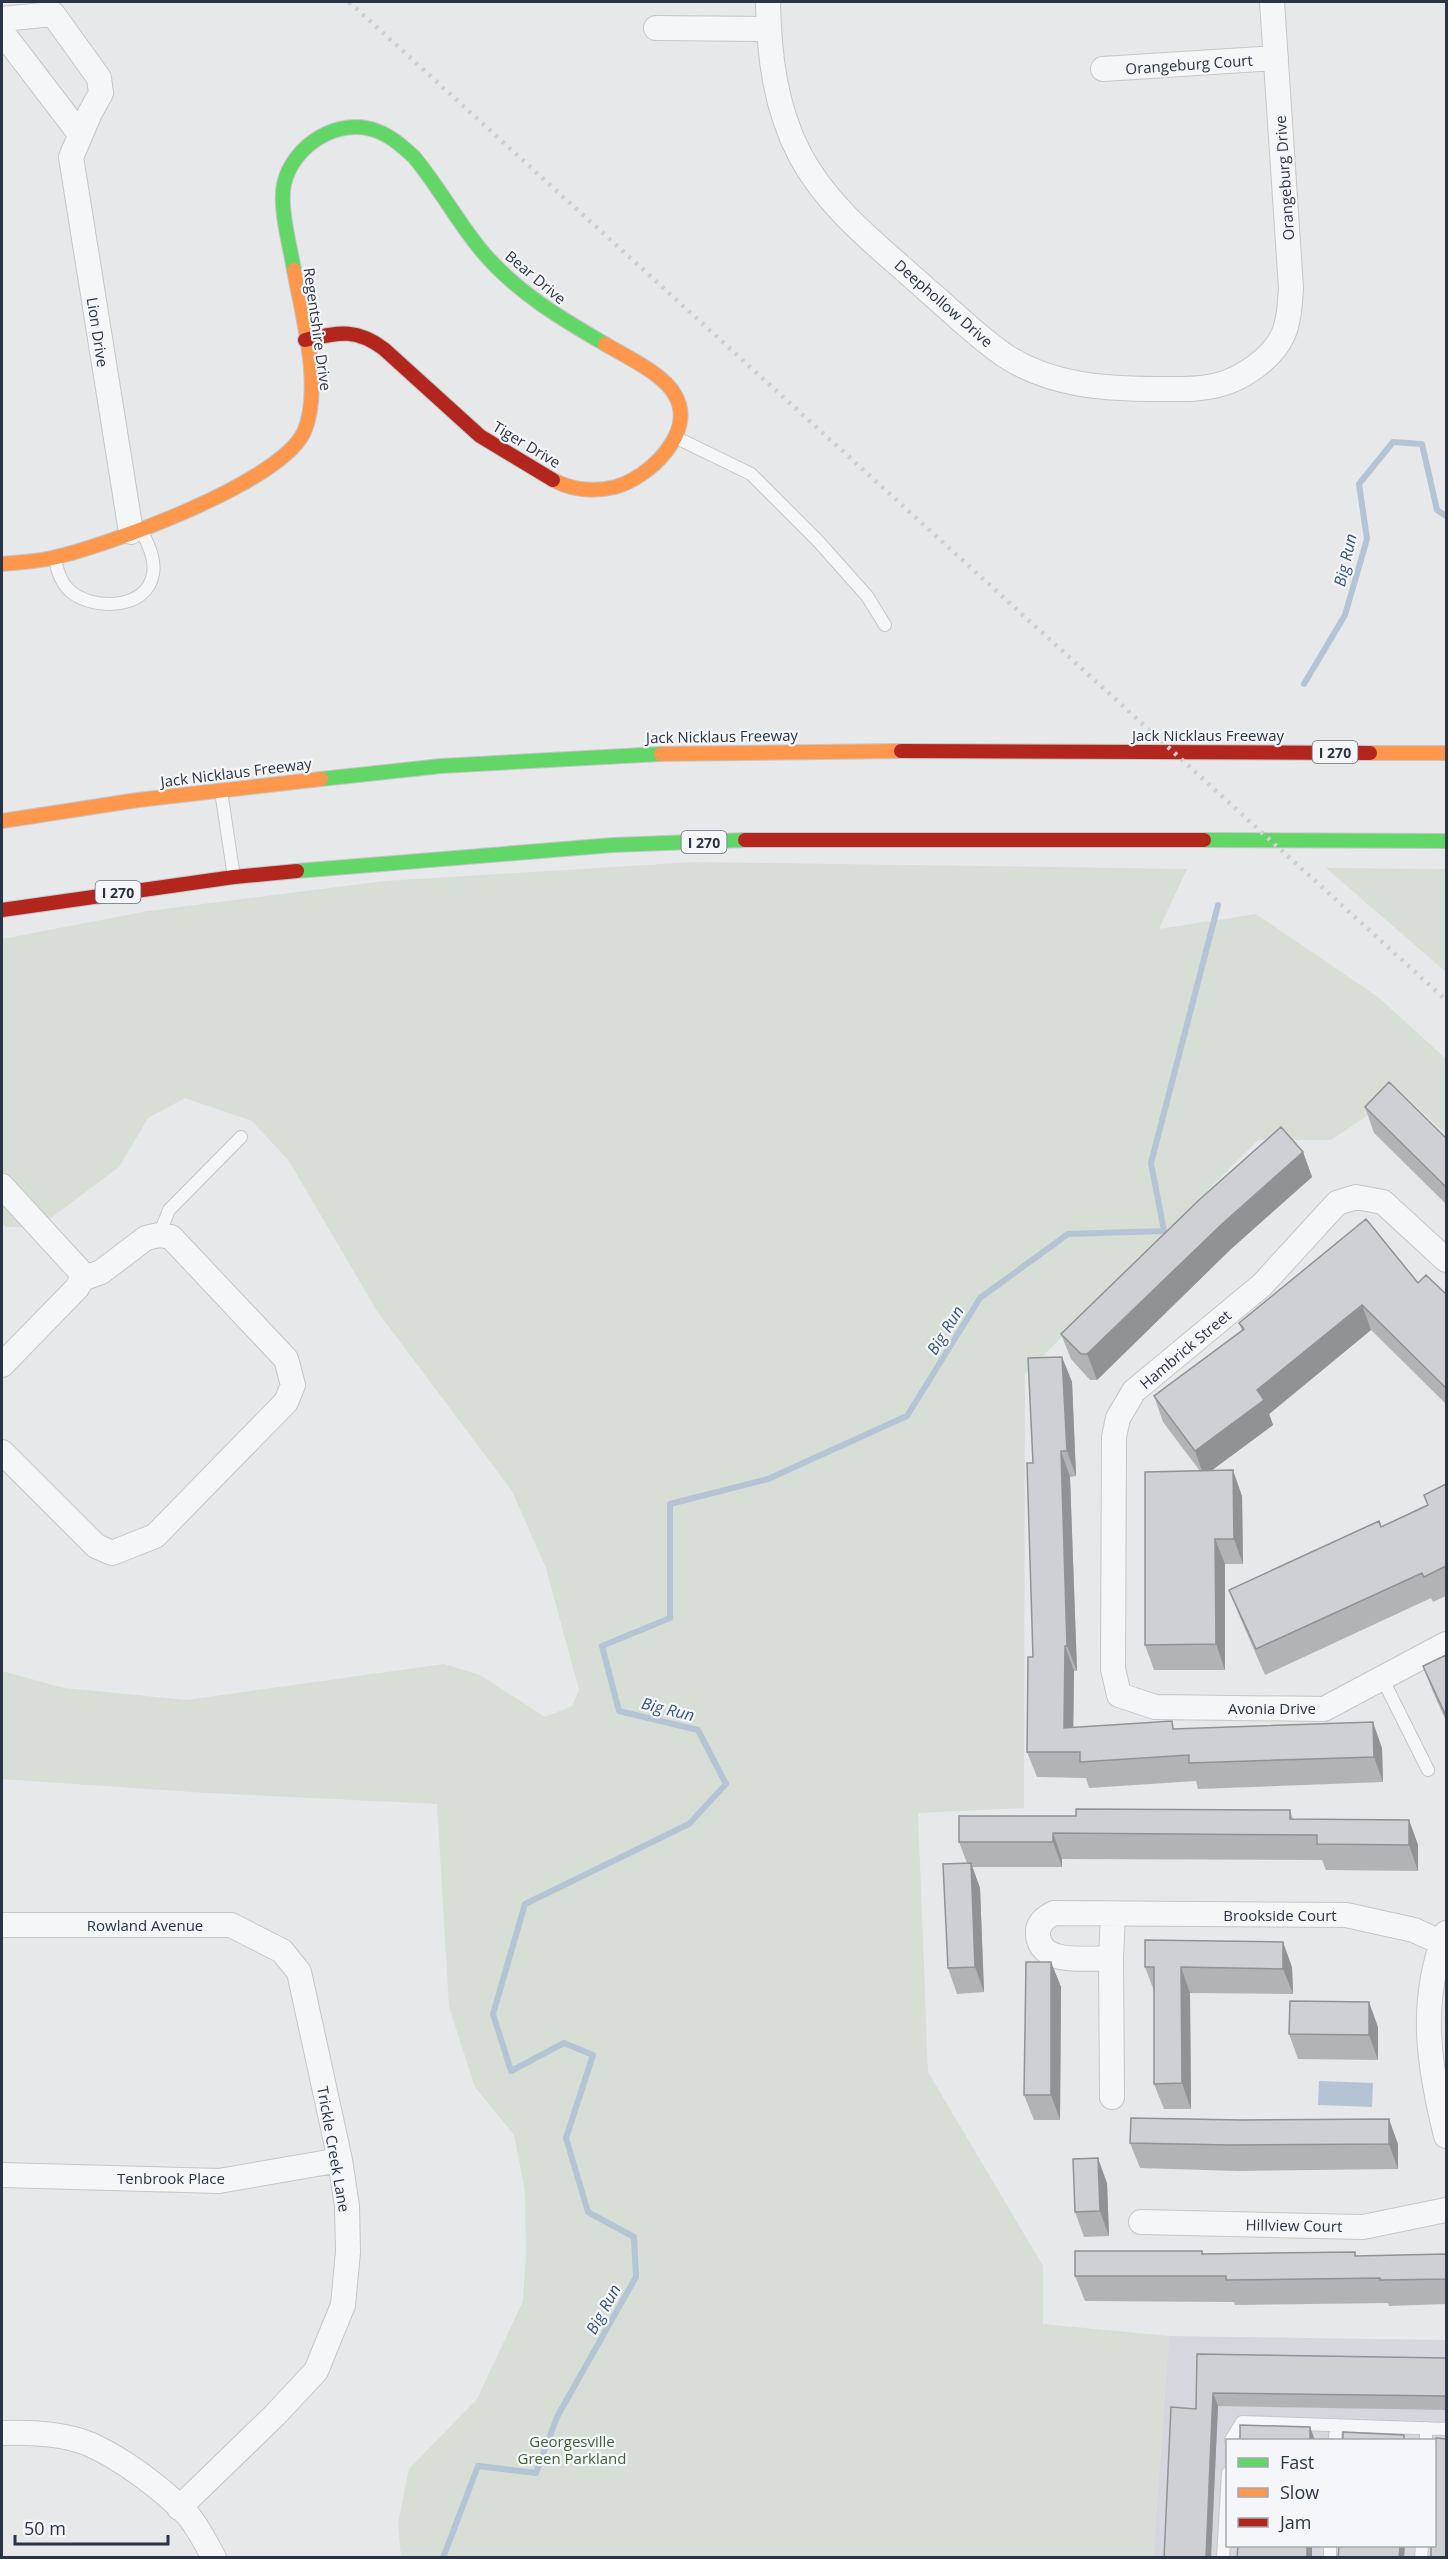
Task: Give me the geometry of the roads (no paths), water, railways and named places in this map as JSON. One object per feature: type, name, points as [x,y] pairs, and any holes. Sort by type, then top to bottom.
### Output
[{"type":"main road","name":"Regentshire Drive","points":[[2,564],[55,558],[136,530],[208,499],[251,477],[282,458],[294,446],[309,418],[312,403],[305,340],[289,247],[285,185],[297,159],[316,139],[332,130],[351,127],[369,128]]},
{"type":"main road","name":"Bear Drive","points":[[369,128],[381,132],[404,146],[438,188],[480,250],[518,287],[570,326],[667,384],[678,400],[681,421],[677,438]]},
{"type":"main road","name":"Tiger Drive","points":[[305,340],[345,333],[358,334],[367,338],[385,350],[415,379],[490,443],[561,484],[587,491],[625,484],[653,465],[677,438]]},
{"type":"main road","name":"Jack Nicklaus Freeway","points":[[2,821],[221,789],[441,766],[596,756],[722,752],[1446,753]]},
{"type":"main road","name":"I 270","points":[[2,910],[234,877],[460,856],[613,845],[764,839],[1446,842]]},
{"type":"street","name":"Deephollow Drive","points":[[768,2],[772,75],[784,120],[801,156],[823,189],[857,226],[976,334],[1007,357],[1042,374],[1080,385],[1117,389],[1197,389],[1220,385],[1241,375],[1259,364],[1273,350]]},
{"type":"street","name":"Orangeburg Drive","points":[[1272,2],[1291,288],[1287,321],[1282,337],[1273,350]]},
{"type":"street","name":"Lion Drive","points":[[2,19],[52,14],[99,78],[101,93],[71,157],[136,530]]},
{"type":"street","points":[[656,28],[768,29]]},
{"type":"street","points":[[2,32],[81,134]]},
{"type":"street","name":"Orangeburg Court","points":[[1103,69],[1276,58]]},
{"type":"street","points":[[2,1186],[79,1270],[82,1279]]},
{"type":"street","name":"Hambrick Street","points":[[1119,1695],[1113,1670],[1114,1437],[1118,1418],[1134,1391],[1262,1285],[1338,1203],[1356,1197],[1383,1202],[1446,1260]]},
{"type":"street","points":[[2,1365],[77,1288],[82,1279],[101,1272],[146,1238],[159,1235],[171,1237],[286,1359],[293,1385],[286,1402],[155,1536],[112,1553],[96,1546],[2,1452]]},
{"type":"street","name":"Avonia Drive","points":[[1119,1695],[1155,1707],[1324,1708],[1446,1644]]},
{"type":"street","name":"Brookside Court","points":[[1111,1958],[1055,1957],[1044,1952],[1038,1941],[1038,1929],[1044,1918],[1054,1913],[1346,1915],[1414,1930],[1445,1940]]},
{"type":"street","points":[[1112,2097],[1113,1914]]},
{"type":"street","name":"Rowland Avenue","points":[[2,1925],[231,1925],[282,1951]]},
{"type":"street","points":[[1445,1940],[1432,1984],[1427,2030],[1434,2088],[1446,2136]]},
{"type":"street","name":"Trickle Creek Lane","points":[[179,2508],[316,2371],[343,2305],[347,2278],[347,2206],[298,1972],[282,1951]]},
{"type":"street","name":"Tenbrook Place","points":[[2,2175],[219,2181],[339,2160]]},
{"type":"street","name":"Hillview Court","points":[[1141,2222],[1363,2227],[1446,2210]]},
{"type":"street","points":[[2,2433],[50,2434],[87,2443],[111,2456],[147,2480],[179,2508],[198,2530],[214,2558]]},
{"type":"lane","points":[[677,438],[751,474],[867,596],[885,624]]},
{"type":"lane","points":[[55,558],[62,582],[77,597],[99,604],[127,601],[148,586],[153,575],[151,551],[136,530]]},
{"type":"lane","points":[[221,789],[234,877]]},
{"type":"lane","points":[[159,1235],[169,1210],[241,1137]]},
{"type":"lane","points":[[1382,1678],[1428,1770]]},
{"type":"lane","points":[[1232,2439],[1242,2422],[1336,2425],[1426,2434],[1446,2429]]},
{"type":"lane","points":[[1335,2439],[1336,2425]]},
{"type":"lane","points":[[1222,2558],[1226,2490]]},
{"type":"water","points":[[1319,2081],[1373,2083],[1372,2107],[1318,2105]]},
{"type":"waterway","name":"Big Run","points":[[1304,684],[1345,615],[1367,539],[1359,484],[1393,442],[1422,444],[1437,510],[1446,516]]},
{"type":"waterway","name":"Big Run","points":[[443,2558],[478,2466],[536,2473],[557,2417],[636,2277],[634,2237],[588,2212],[566,2138],[593,2055],[564,2043],[511,2071],[493,2014],[525,1904],[689,1824],[726,1784],[698,1730],[619,1711],[602,1646],[670,1618],[670,1504],[768,1479],[907,1416],[980,1298],[1068,1234],[1164,1231],[1151,1163],[1218,905]]},
{"type":"railway","points":[[349,2],[1446,1000]]},
{"type":"park label","name":"Georgesville Green Parkland","points":[[572,2450]]}]
